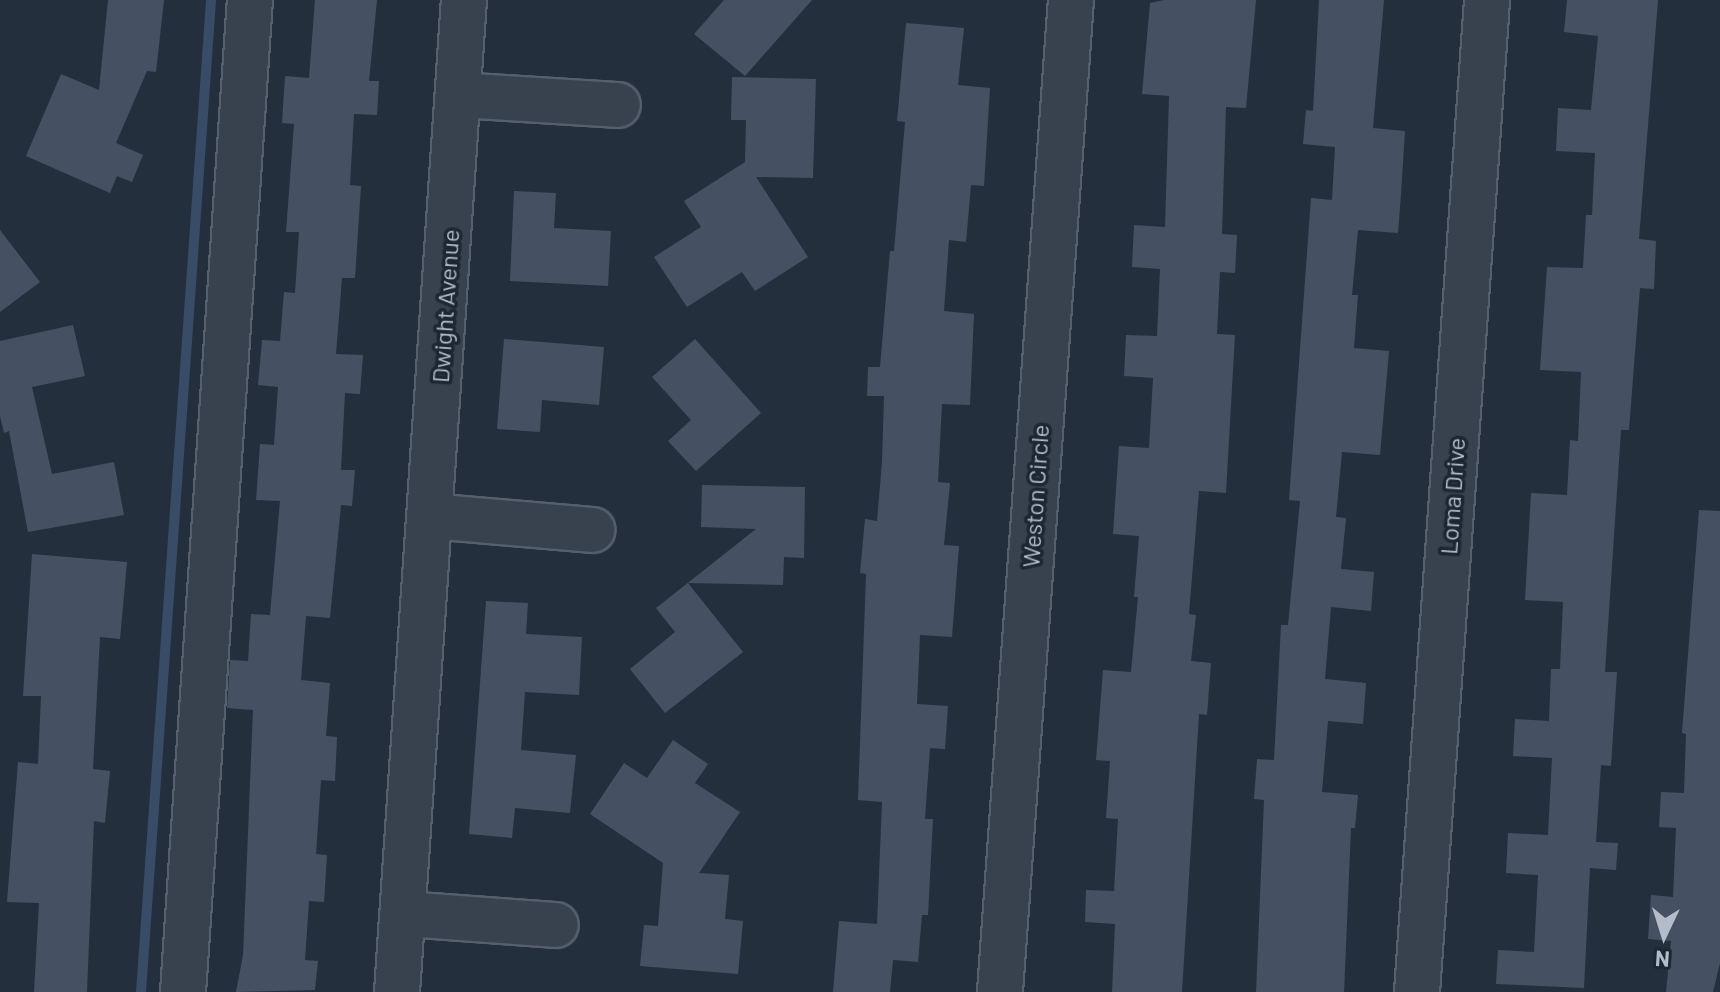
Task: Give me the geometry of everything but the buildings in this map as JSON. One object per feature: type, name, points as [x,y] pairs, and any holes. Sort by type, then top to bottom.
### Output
[{"type":"street","points":[[183,992],[250,0]]},
{"type":"street","name":"Dwight Avenue","points":[[397,992],[405,914],[464,0]]},
{"type":"street","name":"Weston Circle","points":[[1000,992],[1071,0]]},
{"type":"street","name":"Loma Drive","points":[[1417,992],[1487,0]]},
{"type":"street","points":[[459,95],[618,105]]},
{"type":"street","points":[[430,516],[592,530]]},
{"type":"street","points":[[405,914],[556,925]]},
{"type":"waterway","points":[[141,992],[211,0]]}]
